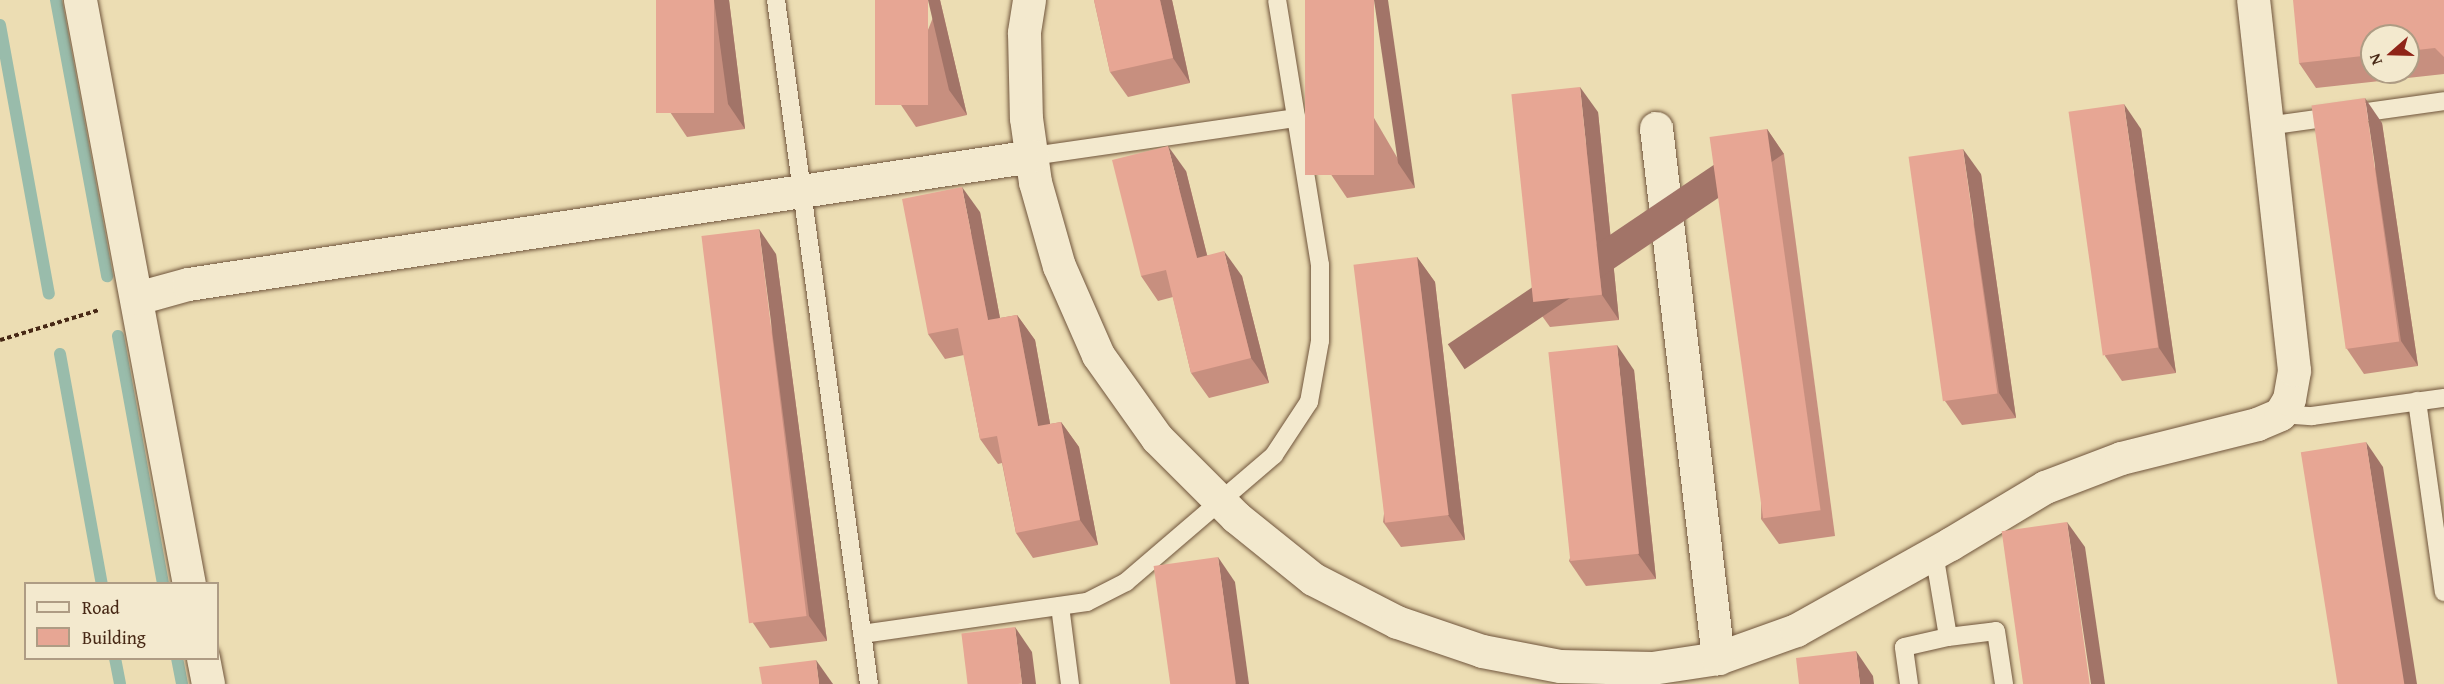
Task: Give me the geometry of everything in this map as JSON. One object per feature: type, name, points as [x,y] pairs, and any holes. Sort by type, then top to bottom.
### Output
[{"type":"street","points":[[80,0],[189,582]]},
{"type":"street","points":[[1029,0],[1024,33],[1026,118],[1035,182],[1059,266],[1098,355],[1157,438],[1220,501],[1312,579],[1397,622],[1482,651],[1517,671],[1560,666],[1652,668],[1718,658],[1796,630],[1934,553],[2045,487],[2121,458],[2257,424],[2280,414],[2289,399],[2294,370],[2253,0]]},
{"type":"street","points":[[1656,128],[1718,658]]},
{"type":"street","points":[[137,298],[188,284],[1032,156]]},
{"type":"street","points":[[203,660],[208,684]]},
{"type":"lane","points":[[776,0],[869,684]]},
{"type":"lane","points":[[862,634],[1087,602],[1126,582],[1274,455],[1309,402],[1320,341],[1320,265],[1277,0]]},
{"type":"lane","points":[[2268,126],[2444,101]]},
{"type":"lane","points":[[1032,156],[1296,118]]},
{"type":"lane","points":[[2280,414],[2312,416],[2444,398]]},
{"type":"lane","points":[[2417,401],[2444,592]]},
{"type":"lane","points":[[1934,553],[1948,637]]},
{"type":"lane","points":[[1060,606],[1070,684]]},
{"type":"lane","points":[[1909,684],[1904,647],[1948,637],[1996,631],[2004,684]]},
{"type":"path","points":[[0,340],[137,298]]},
{"type":"building","points":[[656,0],[714,0],[714,113],[656,113]]},
{"type":"building","points":[[875,0],[928,0],[928,105],[875,105]]},
{"type":"building","points":[[1094,0],[1160,0],[1173,58],[1110,72]]},
{"type":"building","points":[[1305,0],[1374,0],[1374,175],[1305,175]]},
{"type":"building","points":[[2293,0],[2444,0],[2444,57],[2435,48],[2420,50],[2420,24],[2360,24],[2360,56],[2299,63]]},
{"type":"building","points":[[1580,87],[1602,295],[1533,302],[1511,94]]},
{"type":"building","points":[[2365,98],[2399,342],[2346,349],[2312,106]]},
{"type":"building","points":[[2124,104],[2158,348],[2103,355],[2069,112]]},
{"type":"building","points":[[1767,129],[1821,510],[1763,518],[1710,137]]},
{"type":"building","points":[[1168,146],[1197,258],[1224,251],[1251,358],[1191,373],[1166,270],[1141,276],[1112,160]]},
{"type":"building","points":[[1963,149],[1997,394],[1943,401],[1909,157]]},
{"type":"building","points":[[962,187],[988,320],[1017,315],[1038,426],[1061,422],[1080,520],[1016,533],[997,436],[980,439],[958,328],[928,334],[902,199]]},
{"type":"building","points":[[759,229],[807,616],[749,623],[701,236]]},
{"type":"building","points":[[1417,257],[1449,515],[1385,523],[1353,265]]},
{"type":"building","points":[[1617,345],[1639,554],[1570,561],[1548,352]]},
{"type":"building","points":[[2366,442],[2404,684],[2338,684],[2301,452]]},
{"type":"building","points":[[2067,522],[2090,684],[2023,684],[2002,531]]},
{"type":"building","points":[[1218,557],[1236,684],[1170,684],[1154,566]]},
{"type":"building","points":[[1015,627],[1022,684],[968,684],[961,634]]},
{"type":"building","points":[[1856,651],[1860,684],[1799,684],[1796,658]]},
{"type":"building","points":[[816,660],[819,684],[762,684],[759,667]]},
{"type":"waterway","points":[[56,0],[107,276]]},
{"type":"waterway","points":[[0,25],[49,294]]},
{"type":"waterway","points":[[118,336],[163,582]]},
{"type":"waterway","points":[[60,354],[102,582]]},
{"type":"waterway","points":[[115,660],[120,684]]},
{"type":"waterway","points":[[177,660],[182,684]]}]
